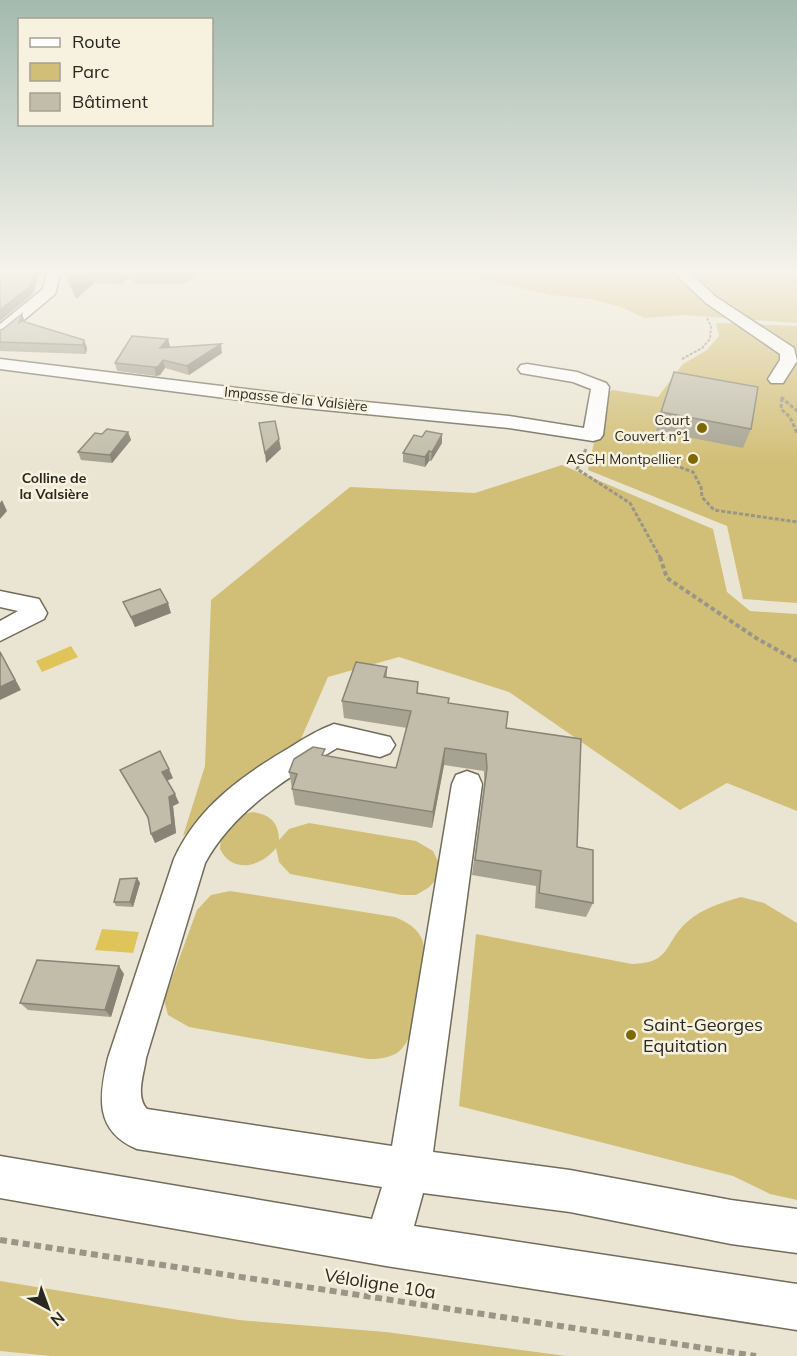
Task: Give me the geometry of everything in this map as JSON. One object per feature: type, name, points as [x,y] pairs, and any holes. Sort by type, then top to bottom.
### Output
[{"type":"street","points":[[762,334],[788,352],[786,367],[777,380]]},
{"type":"street","name":"Impasse de la Valsière","points":[[0,364],[294,401],[509,422],[593,435]]},
{"type":"street","points":[[527,369],[577,377],[600,387],[593,435]]},
{"type":"street","points":[[0,599],[30,605],[35,613],[26,620],[0,632]]},
{"type":"street","points":[[380,745],[334,736],[280,768],[218,819],[198,840],[127,1058],[121,1088],[123,1113],[137,1128],[409,1170],[570,1191],[731,1222],[797,1231]]},
{"type":"street","points":[[386,1244],[409,1170],[467,784]]},
{"type":"street","points":[[0,1177],[386,1244],[797,1307]]},
{"type":"path","points":[[682,359],[708,343],[713,334]]},
{"type":"path","points":[[777,380],[777,390],[782,398],[797,411]]},
{"type":"path","points":[[782,398],[781,409],[790,417],[797,433]]},
{"type":"path","points":[[593,435],[577,469],[630,503],[658,551],[668,578],[756,638],[797,661]]},
{"type":"path","points":[[663,461],[693,472],[701,487],[702,497],[714,510],[797,522]]},
{"type":"path","name":"Véloligne 10a","points":[[0,1240],[756,1356]]},
{"type":"green space","name":"ASCH Montpellier","points":[[797,334],[797,603],[743,599],[727,526],[588,470],[604,397],[612,390],[658,397],[683,364],[707,350],[719,336]]},
{"type":"green space","points":[[562,465],[713,529],[727,592],[750,611],[797,614],[797,811],[727,783],[680,810],[509,692],[399,657],[328,677],[297,748],[240,786],[183,836],[205,766],[211,600],[350,487],[475,493]]},
{"type":"green space","points":[[253,812],[272,820],[279,834],[279,840],[289,829],[309,823],[416,841],[433,851],[440,865],[437,879],[416,895],[402,895],[290,874],[279,862],[276,848],[256,863],[240,865],[232,862],[220,849],[221,833],[244,814]]},
{"type":"green space","points":[[230,891],[395,917],[413,927],[421,937],[425,956],[413,1025],[403,1048],[392,1055],[368,1059],[189,1027],[168,1015],[164,1000],[197,910],[211,895]]},
{"type":"green space","name":"Saint-Georges Equitation","points":[[741,897],[764,903],[797,923],[797,1200],[770,1194],[733,1176],[459,1106],[476,934],[632,964],[645,963],[661,956],[679,930],[693,917],[712,906]]},
{"type":"green space","points":[[0,1281],[239,1320],[386,1332],[566,1356],[51,1356],[0,1351]]},
{"type":"shaded area","points":[[71,646],[78,657],[42,672],[36,661]]},
{"type":"shaded area","points":[[102,929],[139,932],[133,953],[95,950]]},
{"type":"building","points":[[0,334],[65,334],[84,340],[83,345],[0,342]]},
{"type":"building","points":[[132,336],[168,339],[160,348],[221,344],[187,366],[163,360],[158,367],[115,363]]},
{"type":"building","points":[[674,372],[758,387],[751,429],[661,412]]},
{"type":"building","points":[[275,421],[279,439],[265,453],[259,423]]},
{"type":"building","points":[[107,429],[128,432],[110,455],[78,452],[95,433],[102,434]]},
{"type":"building","points":[[426,431],[442,434],[432,452],[429,451],[425,457],[403,453],[414,435],[422,437]]},
{"type":"building","points":[[160,589],[168,603],[131,617],[123,602]]},
{"type":"building","points":[[0,652],[15,680],[0,687]]},
{"type":"building","points":[[356,662],[387,667],[384,677],[418,682],[417,693],[449,698],[448,703],[508,712],[506,728],[581,739],[577,847],[593,850],[593,903],[539,893],[541,871],[475,860],[487,768],[486,754],[445,748],[433,812],[292,789],[297,774],[289,772],[294,759],[313,747],[325,749],[322,755],[396,768],[411,711],[342,701]]},
{"type":"building","points":[[160,751],[169,769],[162,772],[175,794],[169,797],[172,824],[151,834],[148,817],[120,770]]},
{"type":"building","points":[[137,878],[130,902],[114,902],[120,879]]},
{"type":"building","points":[[37,960],[119,966],[105,1010],[20,1003]]},
{"type":"place","name":"Court Couvert n°1","points":[[702,428]]},
{"type":"place","name":"ASCH Montpellier","points":[[693,459]]},
{"type":"place","name":"Saint-Georges Equitation","points":[[631,1035]]},
{"type":"district","name":"Colline de la Valsière","points":[[54,486]]}]
